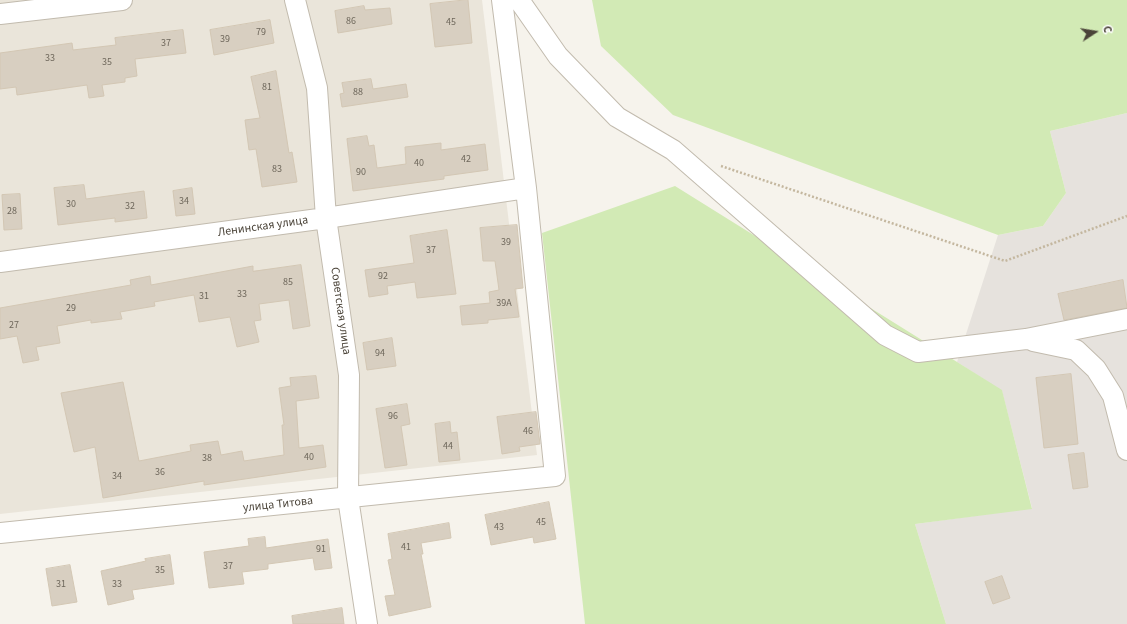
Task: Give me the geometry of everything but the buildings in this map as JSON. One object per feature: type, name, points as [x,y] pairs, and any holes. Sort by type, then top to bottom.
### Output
[{"type":"street","points":[[0,14],[122,0]]},
{"type":"street","name":"Советская улица","points":[[295,0],[317,88],[326,218],[349,375],[348,498],[367,624]]},
{"type":"street","points":[[502,0],[526,188]]},
{"type":"street","points":[[519,0],[558,56],[617,117],[673,150],[885,335],[918,352],[1026,339],[1127,320]]},
{"type":"street","name":"Ленинская улица","points":[[0,262],[326,218],[526,188]]},
{"type":"street","name":"улица Титова","points":[[0,533],[555,476],[526,188]]},
{"type":"street","points":[[1026,339],[1076,350],[1096,368],[1113,396],[1127,450]]},
{"type":"path","points":[[718,165],[1005,261],[1127,216]]},
{"type":"shaded area","points":[[0,0],[482,0],[537,455],[0,514]]},
{"type":"shaded area","points":[[1127,113],[1127,624],[946,624],[915,524],[1032,508],[1002,391],[957,362],[998,235],[1043,226],[1066,193],[1050,131]]},
{"type":"green space","points":[[592,0],[1127,0],[1127,113],[1050,131],[1066,193],[1043,226],[998,235],[673,115],[601,46]]},
{"type":"green space","points":[[675,186],[1002,390],[1032,509],[915,524],[946,624],[585,624],[542,233]]}]
